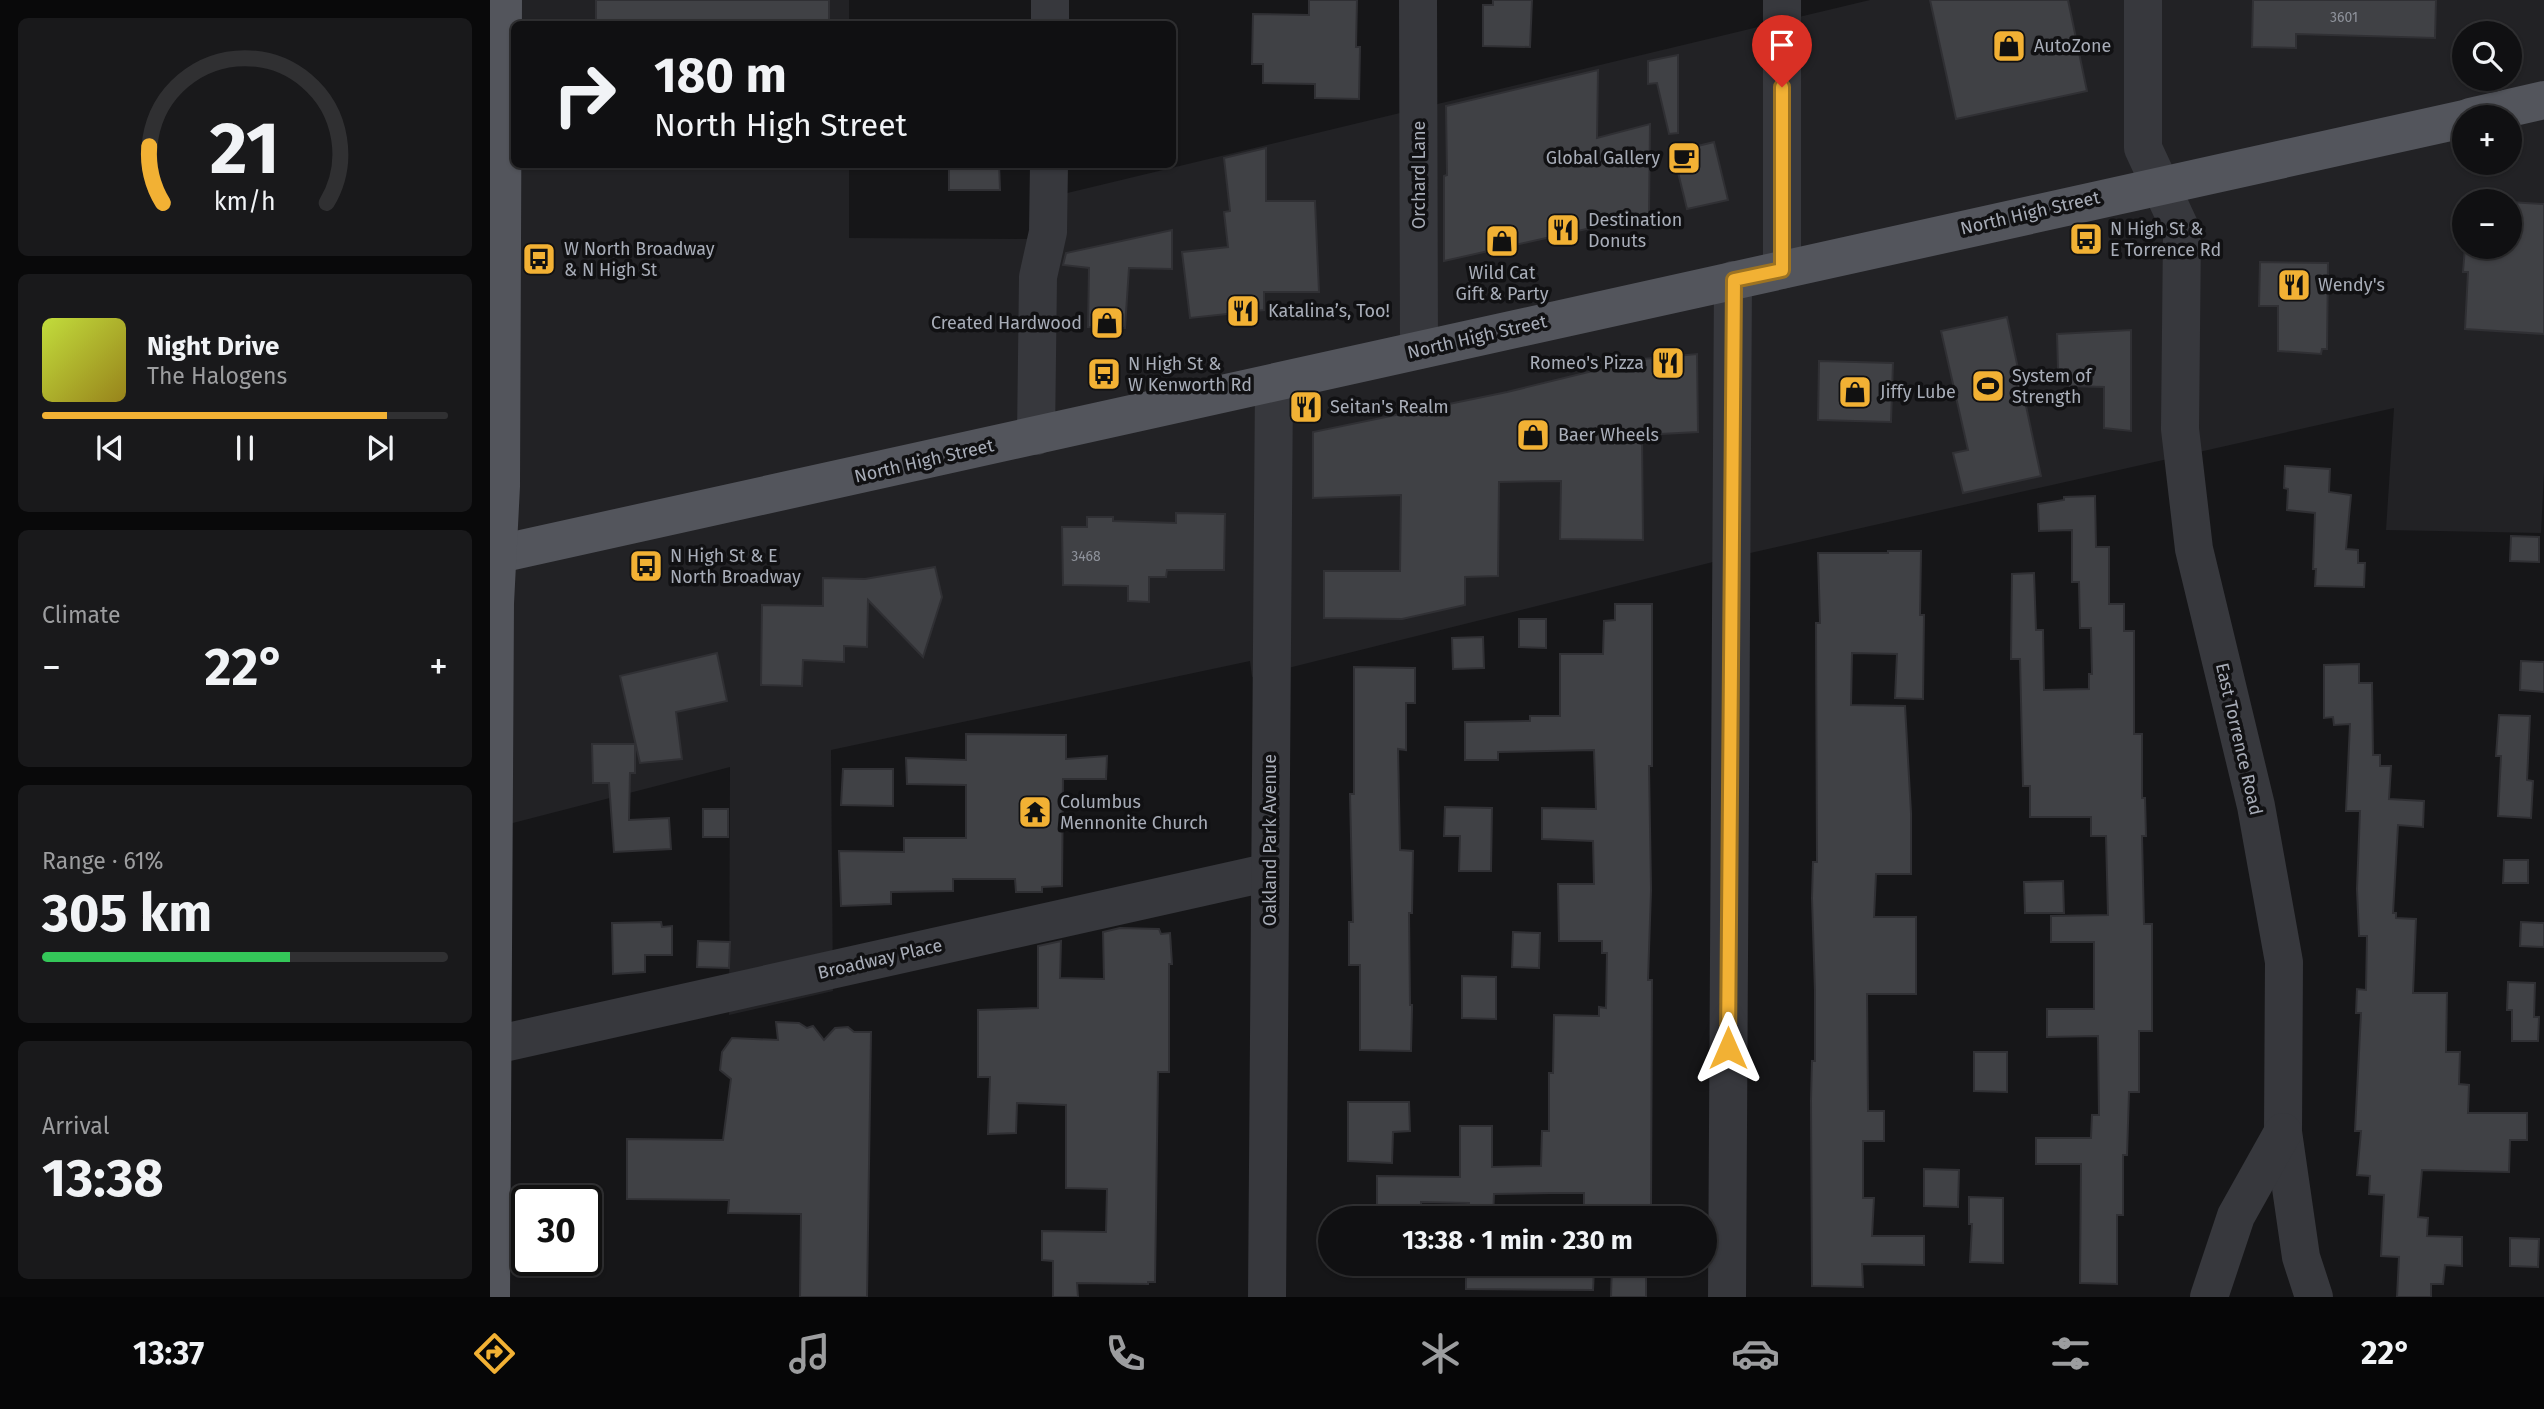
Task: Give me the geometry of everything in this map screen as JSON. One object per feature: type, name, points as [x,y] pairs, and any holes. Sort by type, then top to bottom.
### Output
[{"type":"main road","points":[[491,1297],[494,555],[501,486],[503,0]]},
{"type":"main road","points":[[2522,105],[2544,100]]},
{"type":"main road","name":"North High Street","points":[[494,555],[2452,121]]},
{"type":"street","points":[[1050,0],[1050,21]]},
{"type":"street","name":"Orchard Lane","points":[[1418,0],[1419,350]]},
{"type":"street","points":[[1782,0],[1782,270]]},
{"type":"street","name":"East Torrence Road","points":[[2143,0],[2143,148],[2182,232],[2180,429],[2194,549],[2256,806],[2284,962],[2283,1132],[2301,1257],[2314,1297]]},
{"type":"street","points":[[1036,436],[1038,278],[1048,232],[1049,168]]},
{"type":"street","points":[[1727,1297],[1734,280]]},
{"type":"street","name":"Oakland Park Avenue","points":[[1267,1297],[1274,384]]},
{"type":"street","name":"Broadway Place","points":[[491,1046],[1270,872]]},
{"type":"street","points":[[2210,1297],[2236,1216],[2283,1132]]},
{"type":"shaded area","points":[[505,0],[849,0],[849,21],[511,21],[511,168],[849,168],[849,238],[1029,239],[1059,195],[1870,0],[2544,0],[2544,473],[2541,533],[2386,530],[2394,408],[1737,556],[1252,677],[1250,661],[831,750],[833,991],[729,1015],[730,767],[490,829]]},
{"type":"building","points":[[596,0],[829,0],[829,21],[596,21]]},
{"type":"building","points":[[1309,0],[1357,0],[1359,99],[1315,98],[1315,84],[1263,83],[1263,64],[1252,64],[1253,14],[1309,15]]},
{"type":"building","points":[[1493,0],[1532,0],[1530,47],[1483,46],[1483,5],[1493,5]]},
{"type":"building","name":"AutoZone","points":[[1930,0],[2068,0],[2087,91],[1956,119]]},
{"type":"building","points":[[2253,0],[2436,0],[2435,38],[2296,34],[2296,48],[2252,47]]},
{"type":"building","points":[[1678,55],[1678,133],[1669,134],[1657,83],[1648,84],[1648,61]]},
{"type":"building","points":[[1598,70],[1597,138],[1650,124],[1649,215],[1444,261],[1446,106]]},
{"type":"building","name":"Global Gallery","points":[[1714,142],[1728,200],[1687,209],[1673,152]]},
{"type":"building","points":[[1266,148],[1266,201],[1315,201],[1319,292],[1264,292],[1264,310],[1190,318],[1182,252],[1228,247],[1224,212],[1230,211],[1224,158]]},
{"type":"building","points":[[949,168],[999,168],[1000,190],[949,190]]},
{"type":"building","points":[[2522,203],[2544,204],[2544,334],[2465,329],[2468,272],[2463,272],[2464,259],[2522,259]]},
{"type":"building","points":[[1172,230],[1172,269],[1129,268],[1125,328],[1088,327],[1089,268],[1063,265],[1066,253]]},
{"type":"building","name":"Wendy's","points":[[2260,262],[2328,263],[2327,349],[2322,349],[2321,354],[2278,351],[2278,306],[2259,306]]},
{"type":"building","name":"System of Strength","points":[[2007,317],[2041,476],[1963,493],[1953,453],[1968,450],[1941,331]]},
{"type":"building","points":[[2131,330],[2131,431],[2104,428],[2104,387],[2070,386],[2068,369],[2058,369],[2057,334]]},
{"type":"building","points":[[1697,354],[1698,432],[1642,435],[1643,540],[1560,539],[1561,481],[1499,482],[1498,576],[1465,577],[1465,605],[1402,619],[1324,618],[1324,571],[1400,571],[1401,495],[1313,498],[1313,432],[1507,392],[1642,359]]},
{"type":"building","name":"Jiffy Lube","points":[[1819,361],[1893,363],[1891,422],[1818,420]]},
{"type":"building","points":[[2285,466],[2330,469],[2329,492],[2351,495],[2346,549],[2358,550],[2358,563],[2365,563],[2364,587],[2315,586],[2315,513],[2287,510]]},
{"type":"building","points":[[2095,496],[2096,547],[2109,547],[2109,604],[2124,604],[2124,631],[2134,631],[2134,734],[2142,734],[2142,798],[2145,798],[2146,836],[2142,836],[2144,924],[2152,924],[2152,1031],[2139,1031],[2139,1092],[2129,1092],[2127,1155],[2123,1155],[2123,1215],[2117,1215],[2117,1284],[2080,1283],[2081,1164],[2036,1164],[2036,1138],[2091,1138],[2092,1115],[2099,1115],[2098,1036],[2047,1037],[2047,1009],[2094,1009],[2094,942],[2051,942],[2051,916],[2108,915],[2106,836],[2091,836],[2091,817],[2030,817],[2030,786],[2023,786],[2020,659],[2011,659],[2012,574],[2034,573],[2036,630],[2043,630],[2044,690],[2089,689],[2089,674],[2092,674],[2091,628],[2080,628],[2079,582],[2072,582],[2072,530],[2039,531],[2038,504],[2064,500],[2064,497]]},
{"type":"building","points":[[1176,513],[1225,514],[1224,570],[1167,570],[1166,577],[1149,577],[1149,602],[1128,601],[1128,586],[1063,585],[1062,527],[1087,527],[1087,517],[1113,517],[1113,521],[1176,523]]},
{"type":"building","points":[[2511,536],[2539,537],[2539,562],[2510,561]]},
{"type":"building","points":[[1921,551],[1920,615],[1924,615],[1923,699],[1895,698],[1897,654],[1852,653],[1851,705],[1905,706],[1911,813],[1911,874],[1876,874],[1874,917],[1916,917],[1916,994],[1867,994],[1868,1111],[1884,1111],[1884,1141],[1863,1141],[1863,1198],[1874,1198],[1872,1236],[1924,1236],[1924,1265],[1862,1264],[1863,1287],[1812,1286],[1811,1101],[1812,1061],[1815,1061],[1815,991],[1812,898],[1813,862],[1817,862],[1816,623],[1820,623],[1818,553]]},
{"type":"building","points":[[935,567],[942,597],[923,657],[868,600],[867,647],[844,646],[844,662],[803,660],[802,686],[761,685],[762,605],[823,606],[823,578],[865,579]]},
{"type":"building","points":[[1615,604],[1652,604],[1648,980],[1652,980],[1651,1206],[1584,1206],[1584,1193],[1551,1193],[1494,1194],[1494,1206],[1421,1202],[1421,1206],[1377,1206],[1377,1176],[1460,1177],[1460,1126],[1492,1126],[1492,1167],[1541,1166],[1542,1131],[1549,1131],[1549,1073],[1553,1073],[1554,1015],[1599,1016],[1599,1007],[1606,1008],[1607,953],[1602,953],[1602,941],[1559,941],[1558,884],[1594,884],[1593,841],[1542,839],[1542,808],[1596,809],[1594,750],[1498,752],[1498,760],[1465,760],[1465,722],[1530,721],[1530,716],[1560,716],[1560,654],[1603,654],[1604,621],[1615,620]]},
{"type":"building","points":[[1519,619],[1546,619],[1546,648],[1519,647]]},
{"type":"building","points":[[1483,637],[1484,668],[1453,669],[1452,638]]},
{"type":"building","points":[[717,653],[727,701],[676,712],[682,759],[640,763],[620,676]]},
{"type":"building","points":[[2521,661],[2544,662],[2544,692],[2520,690]]},
{"type":"building","points":[[2359,664],[2359,683],[2372,683],[2373,755],[2380,755],[2380,766],[2391,766],[2389,799],[2424,801],[2423,827],[2398,825],[2393,913],[2396,913],[2396,918],[2416,919],[2413,993],[2447,993],[2446,1052],[2460,1052],[2459,1084],[2469,1085],[2468,1113],[2527,1113],[2527,1140],[2510,1140],[2509,1172],[2422,1170],[2418,1217],[2428,1218],[2427,1236],[2462,1237],[2462,1266],[2445,1265],[2443,1284],[2431,1284],[2431,1297],[2397,1297],[2399,1257],[2381,1256],[2384,1195],[2369,1194],[2370,1176],[2357,1175],[2361,1131],[2355,1131],[2361,1013],[2356,1013],[2357,989],[2366,990],[2367,936],[2359,936],[2357,889],[2360,811],[2346,811],[2350,724],[2334,725],[2333,717],[2324,718],[2324,665]]},
{"type":"building","points":[[1354,667],[1415,668],[1415,703],[1406,703],[1406,750],[1398,749],[1400,850],[1413,851],[1412,913],[1409,913],[1411,1051],[1360,1050],[1360,965],[1349,965],[1349,922],[1353,922],[1350,794],[1354,794]]},
{"type":"building","points":[[2499,715],[2530,716],[2527,780],[2533,781],[2531,818],[2498,816],[2501,756],[2496,756]]},
{"type":"building","points":[[966,734],[1066,735],[1066,759],[1107,756],[1106,779],[1063,779],[1062,886],[1042,887],[1042,892],[1016,892],[1015,879],[953,879],[953,891],[891,892],[891,904],[841,906],[839,851],[904,852],[904,838],[966,838],[966,785],[907,784],[906,758],[966,760]]},
{"type":"building","points":[[592,744],[635,744],[635,773],[630,773],[629,820],[669,818],[671,849],[614,852],[609,783],[593,783]]},
{"type":"building","points":[[843,769],[893,769],[893,806],[841,805]]},
{"type":"building","points":[[1445,807],[1492,808],[1491,871],[1459,871],[1460,836],[1444,836]]},
{"type":"building","points":[[703,809],[728,809],[728,837],[703,837]]},
{"type":"building","points":[[2504,860],[2528,860],[2528,883],[2503,883]]},
{"type":"building","points":[[2063,881],[2064,913],[2025,913],[2024,882]]},
{"type":"building","points":[[661,922],[662,927],[672,926],[672,955],[645,955],[645,972],[613,974],[612,923]]},
{"type":"building","points":[[2521,922],[2544,923],[2544,947],[2520,946]]},
{"type":"building","points":[[1120,928],[1159,929],[1161,934],[1170,933],[1172,964],[1169,964],[1169,1072],[1158,1072],[1155,1282],[1077,1283],[1078,1297],[1053,1297],[1053,1261],[1042,1260],[1042,1231],[1106,1232],[1107,1189],[1066,1188],[1066,1105],[1017,1103],[1016,1133],[988,1134],[990,1077],[978,1077],[978,1010],[1038,1008],[1038,946],[1061,941],[1060,978],[1104,979],[1103,932]]},
{"type":"building","points":[[1513,932],[1540,933],[1539,968],[1512,967]]},
{"type":"building","points":[[698,941],[730,942],[729,968],[697,967]]},
{"type":"building","points":[[1462,976],[1496,977],[1496,1019],[1462,1018]]},
{"type":"building","points":[[2508,982],[2535,983],[2534,1017],[2539,1017],[2538,1041],[2512,1041],[2512,1010],[2507,1010]]},
{"type":"building","points":[[776,1022],[799,1023],[807,1028],[813,1026],[824,1040],[835,1028],[848,1027],[854,1032],[871,1032],[867,1297],[800,1297],[801,1214],[728,1213],[729,1200],[627,1199],[627,1139],[723,1140],[731,1079],[720,1070],[722,1052],[732,1038],[778,1040]]},
{"type":"building","points":[[1974,1052],[2007,1052],[2007,1092],[1974,1091]]},
{"type":"building","points":[[1348,1102],[1409,1102],[1410,1131],[1393,1132],[1392,1163],[1348,1161]]},
{"type":"building","points":[[1924,1169],[1959,1170],[1958,1207],[1924,1206]]},
{"type":"building","points":[[1969,1197],[2003,1198],[2003,1263],[1970,1262],[1972,1224],[1969,1224]]},
{"type":"building","points":[[2510,1238],[2539,1239],[2538,1267],[2510,1266]]},
{"type":"building","points":[[1466,1276],[1594,1276],[1593,1290],[1466,1289]]},
{"type":"building","points":[[1612,1276],[1646,1276],[1646,1297],[1611,1297]]},
{"type":"place","name":"AutoZone","points":[[2009,46]]},
{"type":"place","name":"Global Gallery","points":[[1684,158]]},
{"type":"place","name":"Destination Donuts","points":[[1563,230]]},
{"type":"place","name":"N High St & E Torrence Rd","points":[[2086,239]]},
{"type":"place","name":"Wild Cat Gift & Party","points":[[1502,241]]},
{"type":"place","name":"W North Broadway & N High St","points":[[539,259]]},
{"type":"place","name":"Wendy's","points":[[2294,285]]},
{"type":"place","name":"Katalina’s, Too!","points":[[1243,311]]},
{"type":"place","name":"Created Hardwood","points":[[1107,323]]},
{"type":"place","name":"Romeo's Pizza","points":[[1668,363]]},
{"type":"place","name":"N High St & W Kenworth Rd","points":[[1104,374]]},
{"type":"place","name":"System of Strength","points":[[1988,386]]},
{"type":"place","name":"Jiffy Lube","points":[[1855,392]]},
{"type":"place","name":"Seitan's Realm","points":[[1306,407]]},
{"type":"place","name":"Baer Wheels","points":[[1533,435]]},
{"type":"place","name":"N High St & E North Broadway","points":[[646,566]]},
{"type":"place","name":"Columbus Mennonite Church","points":[[1035,812]]},
{"type":"route","points":[[1728,1048],[1734,280],[1782,270],[1782,87]]}]
